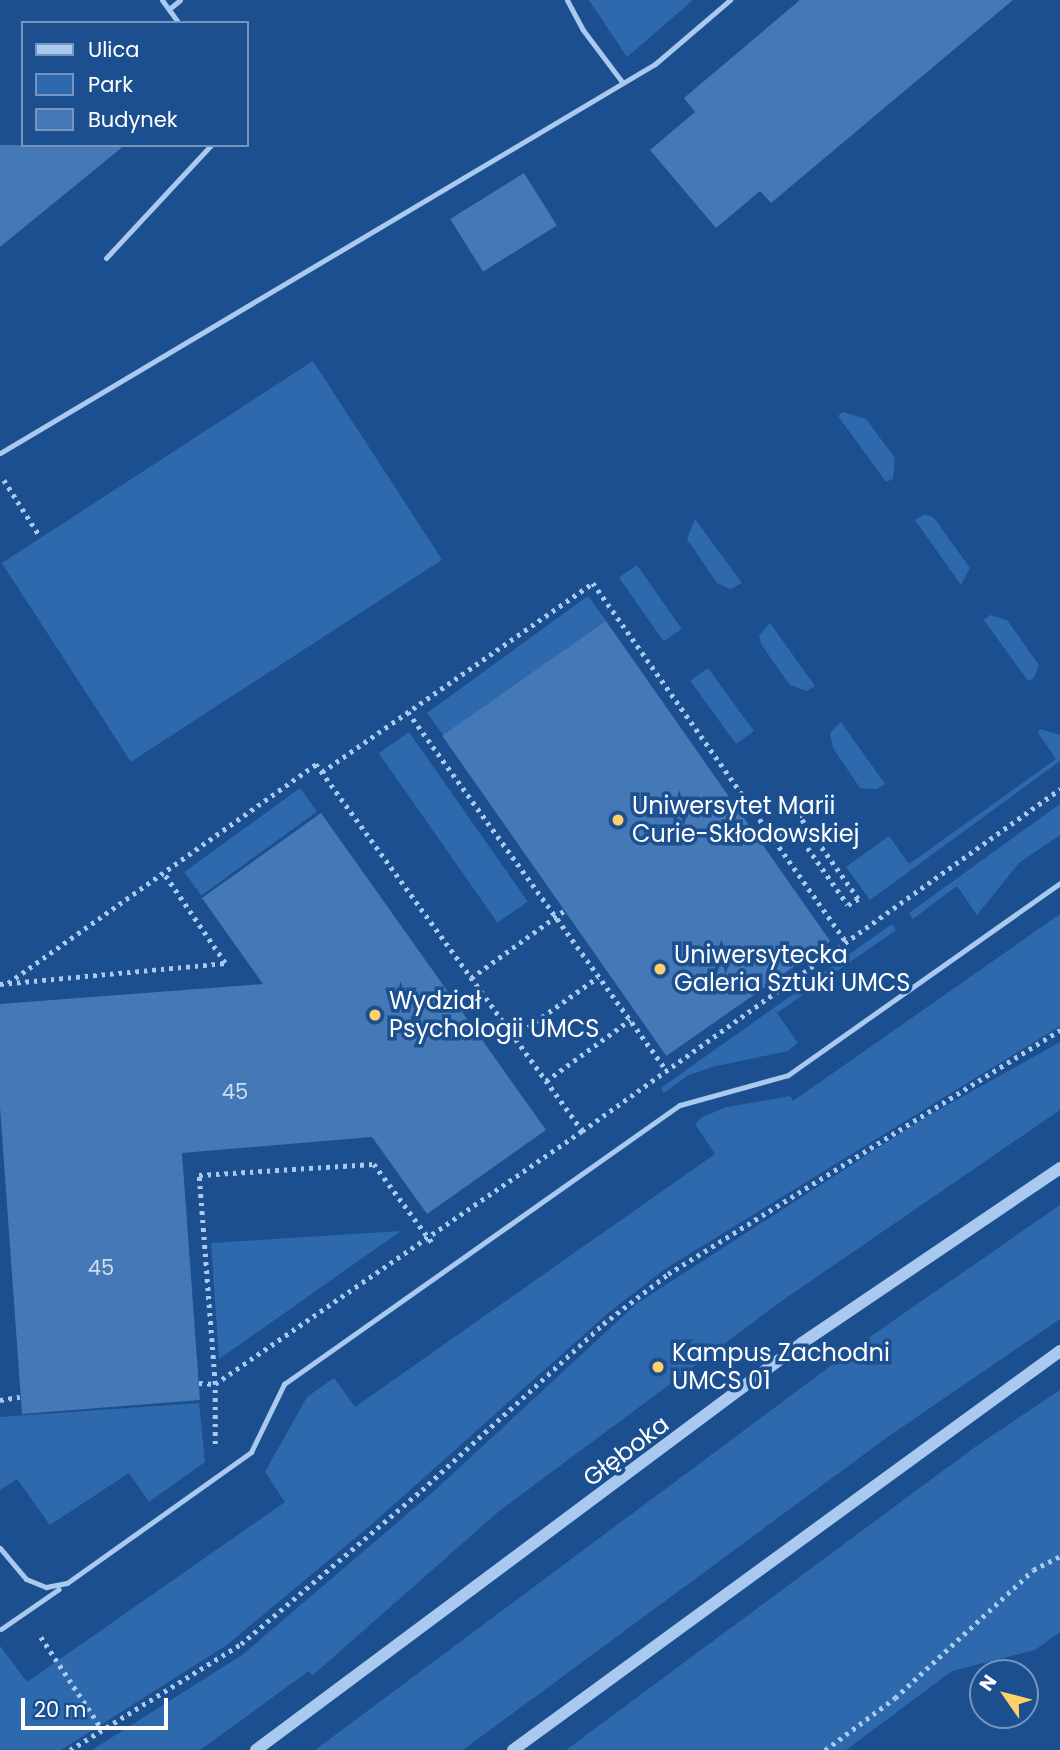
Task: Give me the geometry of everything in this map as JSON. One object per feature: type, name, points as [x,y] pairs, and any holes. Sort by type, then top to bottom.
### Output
[{"type":"street","name":"Głęboka","points":[[256,1750],[802,1343],[1060,1168]]},
{"type":"street","points":[[513,1750],[1060,1351]]},
{"type":"lane","points":[[163,0],[178,21]]},
{"type":"lane","points":[[169,9],[180,0]]},
{"type":"lane","points":[[567,0],[583,30],[623,83]]},
{"type":"lane","points":[[0,453],[655,64],[730,0]]},
{"type":"lane","points":[[106,258],[209,147]]},
{"type":"lane","points":[[1,1629],[251,1452],[284,1384],[680,1105],[788,1076],[1060,883]]},
{"type":"lane","points":[[0,1548],[26,1579],[47,1587],[67,1583]]},
{"type":"path","points":[[0,474],[39,535]]},
{"type":"path","points":[[322,772],[593,583],[846,942]]},
{"type":"path","points":[[408,712],[666,1070]]},
{"type":"path","points":[[8,983],[316,764],[582,1131]]},
{"type":"path","points":[[199,1383],[215,1384],[582,1131],[1060,789]]},
{"type":"path","points":[[773,841],[793,827],[848,905],[858,899],[799,816],[807,811]]},
{"type":"path","points":[[0,984],[225,963],[164,874]]},
{"type":"path","points":[[471,978],[565,910]]},
{"type":"path","points":[[514,1037],[598,977]]},
{"type":"path","points":[[546,1081],[630,1020]]},
{"type":"path","points":[[70,1750],[241,1644],[422,1490],[603,1324],[668,1274],[1060,1030]]},
{"type":"path","points":[[214,1405],[215,1384],[199,1175],[373,1164],[427,1236]]},
{"type":"path","points":[[0,1400],[20,1397]]},
{"type":"path","points":[[825,1750],[895,1698],[1033,1570],[1060,1556]]},
{"type":"path","points":[[25,1612],[102,1729]]},
{"type":"green space","points":[[589,0],[693,0],[627,57]]},
{"type":"green space","points":[[313,361],[442,560],[131,762],[2,563]]},
{"type":"green space","points":[[843,412],[866,419],[895,458],[893,479],[886,482],[838,416]]},
{"type":"green space","points":[[925,514],[934,518],[970,568],[961,585],[915,520]]},
{"type":"green space","points":[[695,519],[742,583],[730,589],[717,583],[687,539]]},
{"type":"green space","points":[[637,565],[682,629],[664,642],[619,578]]},
{"type":"green space","points":[[588,596],[606,621],[445,738],[427,713]]},
{"type":"green space","points":[[990,615],[1007,620],[1039,665],[1034,678],[1028,681],[984,620]]},
{"type":"green space","points":[[770,623],[815,686],[807,691],[790,685],[761,644],[759,636]]},
{"type":"green space","points":[[708,668],[754,731],[736,744],[690,681]]},
{"type":"green space","points":[[841,722],[885,784],[877,789],[860,788],[833,748],[830,733]]},
{"type":"green space","points":[[1040,729],[1060,735],[1060,761],[870,900],[846,867],[889,836],[909,864],[1056,759],[1038,733]]},
{"type":"green space","points":[[409,732],[528,902],[497,923],[379,753]]},
{"type":"green space","points":[[300,788],[317,811],[201,896],[184,872]]},
{"type":"green space","points":[[1060,804],[1060,835],[1019,863],[977,915],[957,886],[913,919],[909,913]]},
{"type":"green space","points":[[1060,914],[1060,1026],[665,1269],[608,1313],[371,1525],[227,1645],[61,1750],[0,1750],[0,1646],[27,1682],[285,1502],[265,1472],[307,1397],[334,1378],[355,1407],[715,1154],[695,1124],[702,1117],[727,1107],[790,1096],[793,1101]]},
{"type":"green space","points":[[892,924],[896,930],[777,1013],[798,1043],[788,1051],[712,1067],[687,1076],[664,1093],[661,1088]]},
{"type":"green space","points":[[1060,1042],[1060,1110],[783,1300],[498,1512],[312,1676],[309,1671],[200,1750],[92,1750],[242,1655],[433,1492],[636,1304],[921,1120]]},
{"type":"green space","points":[[1060,1205],[1060,1319],[889,1436],[463,1750],[315,1750],[864,1341]]},
{"type":"green space","points":[[401,1231],[219,1359],[211,1243]]},
{"type":"green space","points":[[1060,1390],[1060,1632],[1035,1650],[999,1659],[969,1659],[969,1667],[952,1671],[846,1750],[566,1750],[975,1447]]},
{"type":"green space","points":[[199,1403],[205,1462],[149,1502],[129,1473],[50,1525],[17,1479],[0,1490],[0,1417]]},
{"type":"building","points":[[800,0],[1013,0],[771,203],[760,191],[716,228],[650,150],[695,112],[684,98]]},
{"type":"building","points":[[0,145],[123,147],[0,247]]},
{"type":"building","points":[[524,173],[557,226],[483,272],[450,219]]},
{"type":"building","points":[[606,621],[830,941],[666,1056],[442,736]]},
{"type":"building","points":[[321,813],[546,1130],[427,1214],[372,1137],[182,1153],[200,1400],[22,1414],[0,1107],[0,1004],[263,984],[202,898]]},
{"type":"place","name":"Uniwersytet Marii Curie-Skłodowskiej","points":[[618,820]]},
{"type":"place","name":"Uniwersytecka Galeria Sztuki UMCS","points":[[660,969]]},
{"type":"place","name":"Wydział Psychologii UMCS","points":[[375,1015]]},
{"type":"place","name":"Kampus Zachodni UMCS 01","points":[[658,1367]]}]
